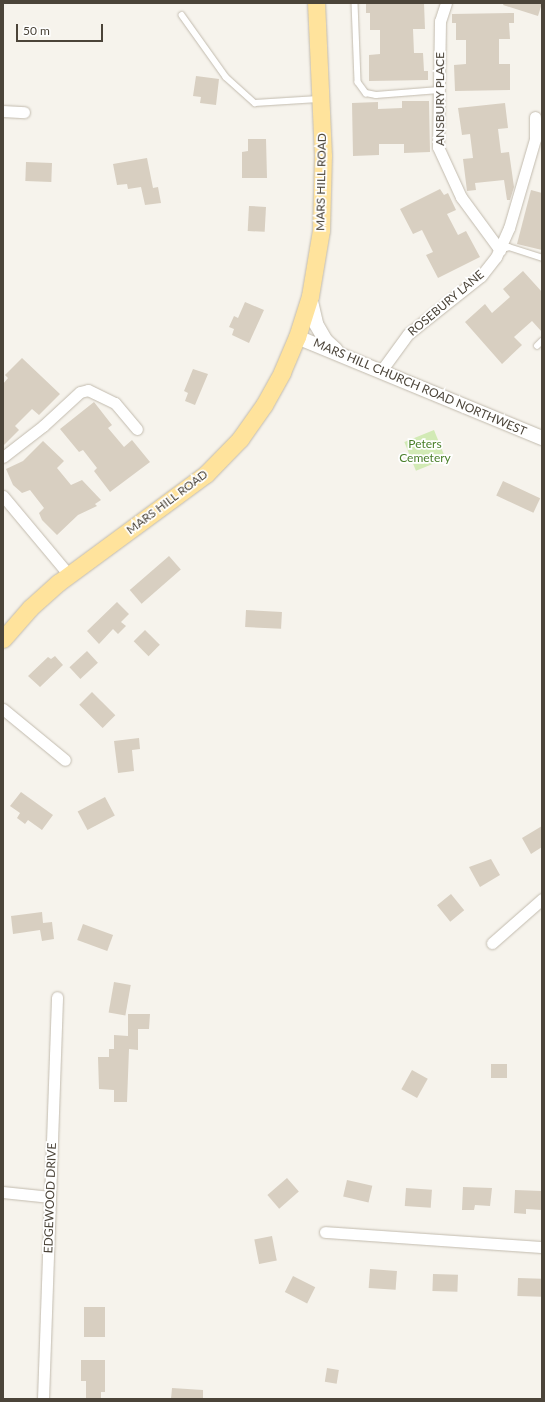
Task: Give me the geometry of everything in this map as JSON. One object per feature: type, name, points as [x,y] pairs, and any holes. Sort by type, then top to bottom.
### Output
[{"type":"main road","name":"MARS HILL ROAD","points":[[3,640],[30,608],[68,575],[171,502],[225,456],[264,405],[297,337],[310,296],[317,262],[323,211],[321,99],[316,3]]},
{"type":"street","name":"ANSBURY PLACE","points":[[446,3],[440,21],[438,147],[444,163],[461,197],[500,250]]},
{"type":"street","points":[[3,111],[24,112]]},
{"type":"street","name":"ROSEBURY LANE","points":[[381,371],[408,334],[481,276],[500,250],[509,228],[535,139],[535,117]]},
{"type":"street","points":[[310,296],[313,314],[321,333],[343,355]]},
{"type":"street","name":"MARS HILL CHURCH ROAD NORTHWEST","points":[[297,337],[542,438]]},
{"type":"street","points":[[3,457],[43,426],[80,392],[88,390],[115,403],[137,429]]},
{"type":"street","points":[[3,496],[68,575]]},
{"type":"street","points":[[3,709],[65,760]]},
{"type":"street","points":[[492,943],[542,899]]},
{"type":"street","name":"EDGEWOOD DRIVE","points":[[43,1399],[57,998]]},
{"type":"street","points":[[3,1192],[50,1197]]},
{"type":"street","points":[[325,1232],[542,1247]]},
{"type":"lane","points":[[355,3],[358,82],[366,93],[376,95],[439,90]]},
{"type":"lane","points":[[182,15],[226,77],[255,103],[321,99]]},
{"type":"lane","points":[[500,250],[509,246],[542,258]]},
{"type":"lane","points":[[537,346],[542,341]]},
{"type":"green space","name":"Peters Cemetery","points":[[434,430],[446,459],[416,471],[404,442]]},
{"type":"building","points":[[424,3],[425,29],[413,29],[414,53],[423,53],[424,71],[428,71],[428,80],[369,81],[369,55],[380,54],[380,30],[370,30],[370,13],[366,13],[366,4]]},
{"type":"building","points":[[504,3],[542,3],[538,16],[503,5]]},
{"type":"building","points":[[514,13],[514,23],[509,23],[510,39],[499,39],[499,64],[510,64],[510,90],[455,91],[454,65],[466,64],[466,40],[456,40],[456,23],[452,23],[452,14]]},
{"type":"building","points":[[196,76],[219,79],[216,105],[200,103],[201,97],[193,96]]},
{"type":"building","points":[[402,101],[429,101],[430,152],[404,153],[404,144],[379,144],[379,155],[353,156],[352,103],[378,102],[378,109],[402,108]]},
{"type":"building","points":[[505,103],[508,128],[498,129],[501,153],[509,152],[514,187],[510,200],[507,200],[504,180],[475,183],[476,190],[467,191],[463,159],[473,158],[470,134],[462,135],[458,108]]},
{"type":"building","points":[[248,139],[266,139],[267,178],[242,178],[242,152],[248,151]]},
{"type":"building","points":[[147,158],[153,188],[158,187],[161,203],[145,205],[141,187],[128,189],[127,184],[117,185],[113,164]]},
{"type":"building","points":[[26,162],[52,163],[51,182],[25,181]]},
{"type":"building","points":[[440,189],[444,195],[448,193],[456,210],[447,214],[458,235],[466,231],[480,257],[438,278],[426,255],[433,252],[422,230],[413,234],[400,209]]},
{"type":"building","points":[[531,190],[542,193],[542,250],[517,244]]},
{"type":"building","points":[[249,206],[266,207],[265,232],[248,231]]},
{"type":"building","points":[[523,271],[542,292],[542,332],[532,321],[514,337],[522,345],[502,364],[465,322],[485,304],[492,313],[510,297],[503,289]]},
{"type":"building","points":[[245,302],[264,310],[249,343],[232,335],[234,329],[229,327],[234,316],[238,318]]},
{"type":"building","points":[[22,358],[60,394],[39,415],[32,409],[15,426],[19,430],[3,446],[3,384],[8,378],[5,375]]},
{"type":"building","points":[[193,369],[208,374],[195,405],[185,401],[188,393],[184,391]]},
{"type":"building","points":[[94,402],[112,425],[108,428],[124,447],[132,440],[150,462],[110,492],[94,471],[97,468],[83,450],[79,452],[60,429]]},
{"type":"building","points":[[43,441],[64,461],[57,468],[71,485],[82,480],[101,500],[95,504],[97,506],[78,515],[57,535],[42,520],[39,513],[44,508],[30,490],[22,493],[13,485],[6,469],[23,461]]},
{"type":"building","points":[[503,481],[540,498],[533,513],[496,496]]},
{"type":"building","points":[[169,556],[181,570],[142,604],[130,590]]},
{"type":"building","points":[[117,602],[129,614],[121,622],[126,626],[118,634],[113,629],[99,644],[87,631]]},
{"type":"building","points":[[246,610],[282,612],[281,629],[245,627]]},
{"type":"building","points":[[145,630],[160,645],[149,656],[134,641]]},
{"type":"building","points":[[87,651],[98,663],[80,679],[69,667]]},
{"type":"building","points":[[55,656],[63,665],[40,687],[28,676],[48,657],[51,659]]},
{"type":"building","points":[[92,692],[115,715],[103,728],[79,705]]},
{"type":"building","points":[[139,738],[140,749],[132,750],[134,771],[118,773],[114,741]]},
{"type":"building","points":[[21,792],[53,815],[42,830],[28,820],[25,824],[17,818],[20,813],[10,806]]},
{"type":"building","points":[[105,797],[115,816],[87,830],[78,812]]},
{"type":"building","points":[[542,826],[542,847],[531,854],[522,838]]},
{"type":"building","points":[[491,859],[500,875],[480,887],[469,867]]},
{"type":"building","points":[[451,894],[464,910],[450,922],[437,905]]},
{"type":"building","points":[[42,912],[43,923],[52,922],[54,939],[42,941],[40,930],[13,934],[11,916]]},
{"type":"building","points":[[83,924],[113,935],[107,951],[77,940]]},
{"type":"building","points":[[114,982],[131,985],[125,1015],[109,1013]]},
{"type":"building","points":[[128,1014],[150,1014],[149,1029],[138,1029],[138,1050],[129,1049],[127,1102],[114,1102],[114,1090],[99,1089],[98,1057],[109,1057],[109,1049],[114,1049],[114,1035],[128,1036]]},
{"type":"building","points":[[491,1064],[507,1064],[507,1078],[491,1078]]},
{"type":"building","points":[[412,1070],[428,1079],[417,1098],[401,1089]]},
{"type":"building","points":[[287,1178],[299,1192],[279,1209],[267,1195]]},
{"type":"building","points":[[347,1180],[372,1186],[369,1202],[343,1197]]},
{"type":"building","points":[[463,1187],[492,1188],[490,1206],[475,1205],[474,1210],[462,1210]]},
{"type":"building","points":[[406,1188],[432,1190],[431,1208],[405,1206]]},
{"type":"building","points":[[515,1190],[542,1191],[542,1210],[526,1209],[526,1214],[514,1213]]},
{"type":"building","points":[[272,1236],[277,1261],[259,1264],[254,1239]]},
{"type":"building","points":[[370,1269],[397,1271],[396,1290],[369,1288]]},
{"type":"building","points":[[433,1274],[458,1275],[457,1292],[432,1291]]},
{"type":"building","points":[[293,1276],[315,1287],[307,1303],[285,1292]]},
{"type":"building","points":[[518,1278],[542,1279],[541,1297],[517,1296]]},
{"type":"building","points":[[84,1307],[105,1307],[105,1337],[84,1337]]},
{"type":"building","points":[[81,1360],[105,1360],[105,1392],[101,1392],[101,1399],[86,1399],[86,1381],[81,1381]]},
{"type":"building","points":[[327,1368],[339,1370],[337,1384],[325,1382]]},
{"type":"building","points":[[172,1388],[203,1390],[203,1399],[171,1399]]}]
